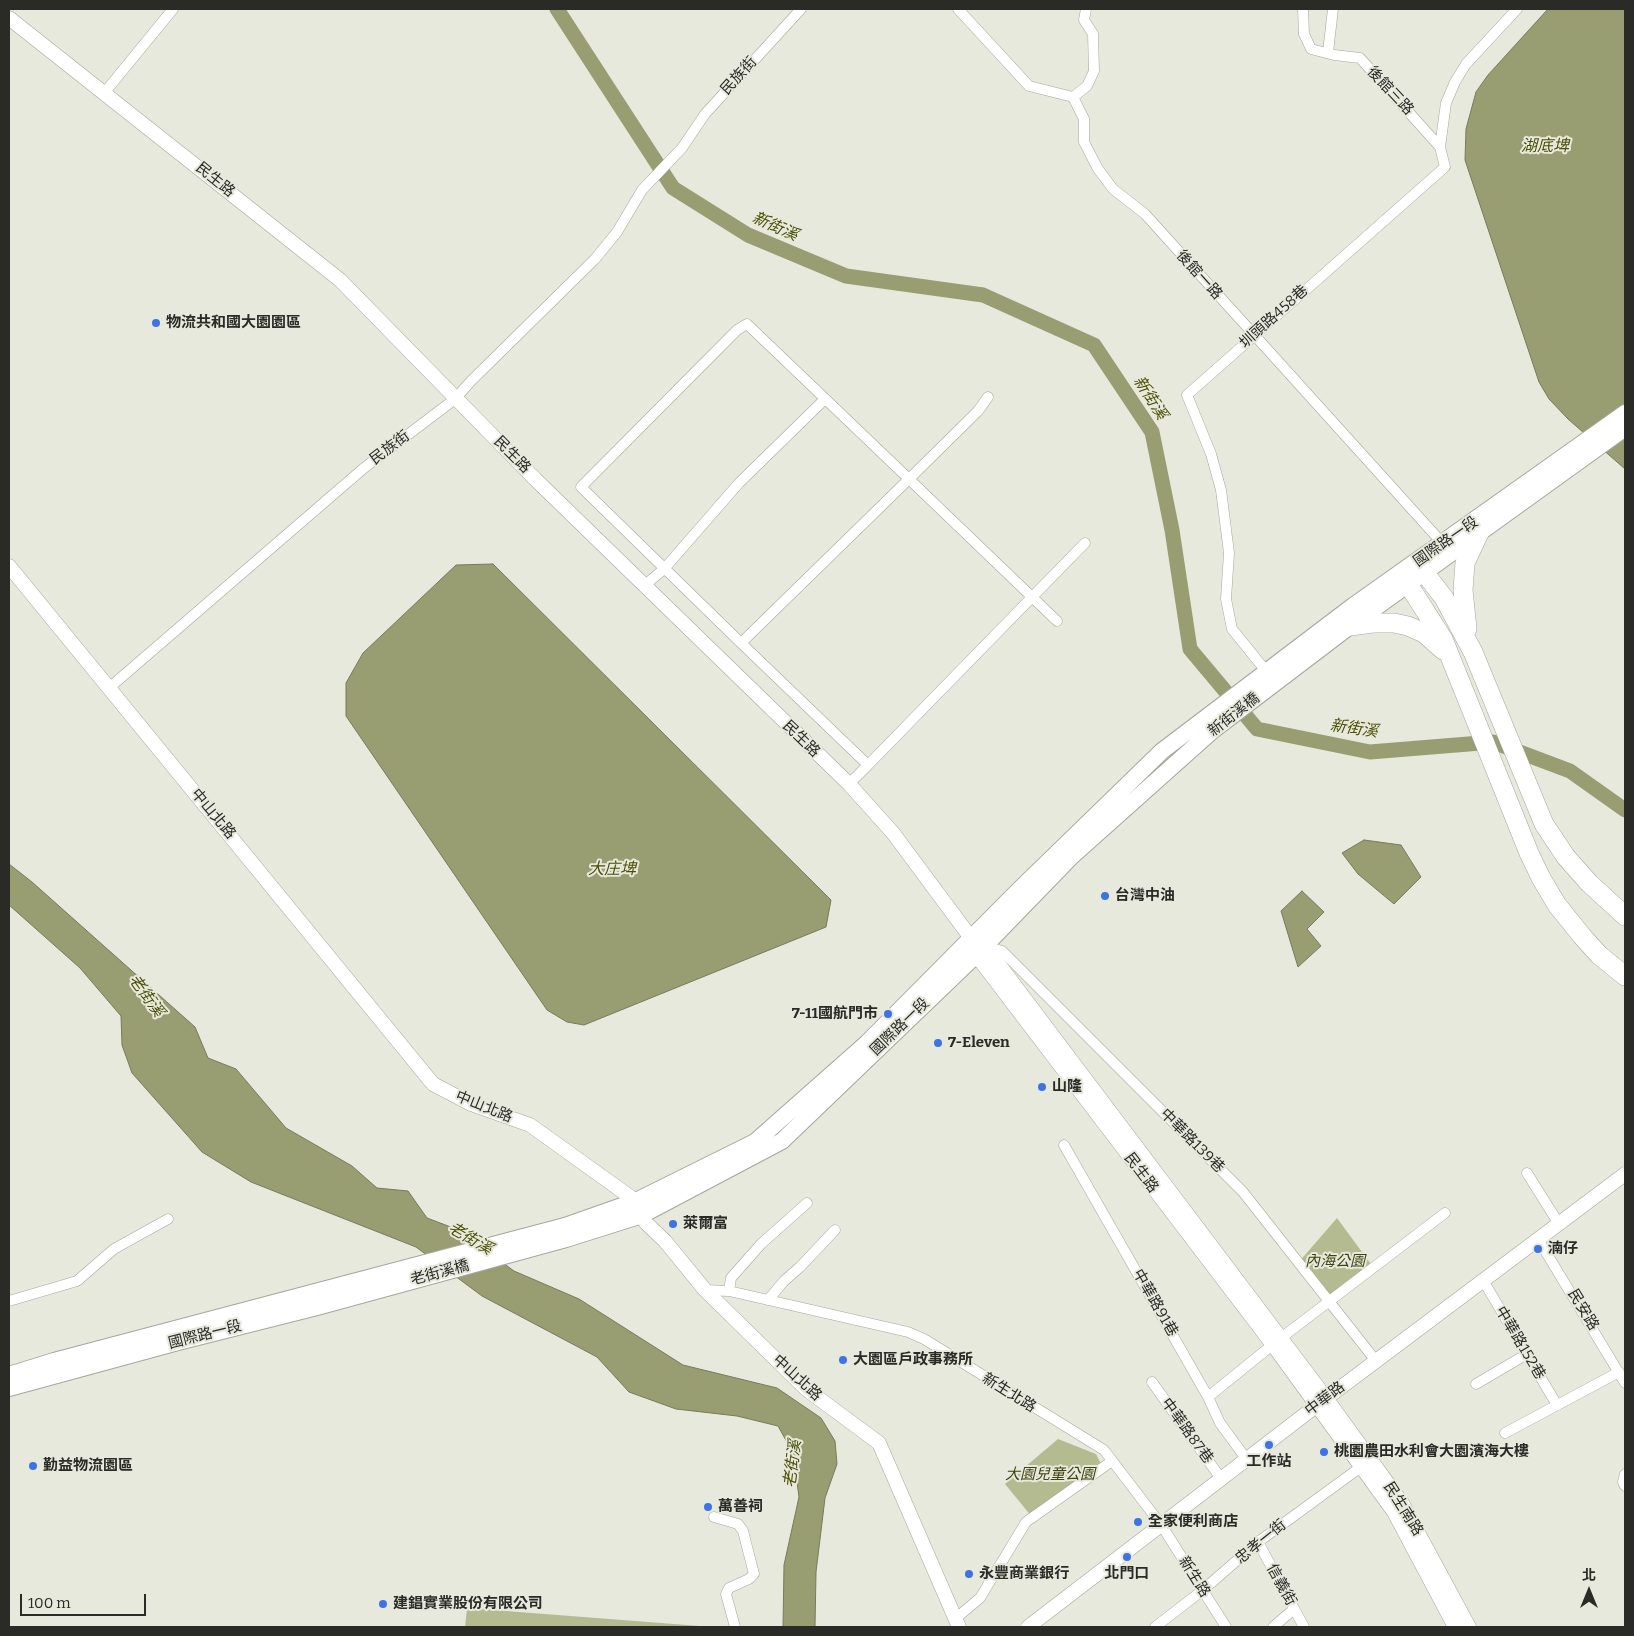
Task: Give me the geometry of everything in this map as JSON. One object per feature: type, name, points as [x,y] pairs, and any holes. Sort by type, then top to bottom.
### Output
[{"type":"highway","points":[[1479,534],[1465,563],[1463,583],[1466,624],[1473,652],[1549,832],[1566,857],[1625,916]]},
{"type":"highway","points":[[1413,575],[1444,598],[1473,652]]},
{"type":"highway","points":[[1413,575],[1470,704],[1529,853],[1557,905],[1598,955],[1625,976]]},
{"type":"highway","points":[[1350,626],[1394,623],[1408,626],[1424,633],[1452,661]]},
{"type":"main road","name":"國際路一段","points":[[1272,676],[1350,626],[1413,575],[1625,413]]},
{"type":"main road","name":"國際路一段","points":[[1448,548],[1479,534],[1625,428]]},
{"type":"main road","name":"國際路一段","points":[[1272,676],[1413,575]]},
{"type":"main road","name":"新街溪橋","points":[[1183,734],[1272,676]]},
{"type":"main road","name":"新街溪橋","points":[[1191,750],[1272,676]]},
{"type":"main road","name":"國際路一段","points":[[977,946],[1162,750],[1183,734]]},
{"type":"main road","name":"國際路一段","points":[[566,1232],[639,1208],[782,1141],[977,946],[1072,856],[1191,750]]},
{"type":"main road","name":"老街溪橋","points":[[401,1276],[566,1232]]},
{"type":"main road","name":"國際路一段","points":[[9,1375],[54,1361],[401,1276]]},
{"type":"main road","name":"國際路一段","points":[[9,1388],[401,1276]]},
{"type":"street","points":[[105,92],[172,9]]},
{"type":"street","name":"民族街","points":[[109,688],[364,468],[456,399],[470,381],[595,259],[613,237],[630,207],[682,148],[705,114],[801,9]]},
{"type":"street","points":[[958,9],[1029,86],[1073,97],[1087,86],[1094,70],[1094,34],[1084,20],[1086,9]]},
{"type":"street","name":"後館三路","points":[[1303,9],[1304,34],[1311,49],[1334,55],[1360,58],[1440,147]]},
{"type":"street","points":[[1328,52],[1333,9]]},
{"type":"street","name":"圳頭路458巷","points":[[1272,676],[1232,629],[1226,600],[1228,553],[1221,490],[1211,454],[1187,395],[1445,167],[1440,147],[1446,103],[1455,82],[1466,64],[1517,9]]},
{"type":"street","name":"民生路","points":[[9,18],[105,92],[340,280],[456,399],[849,784],[893,833],[1321,1402]]},
{"type":"street","name":"後館一路","points":[[1073,97],[1084,119],[1084,142],[1103,176],[1113,189],[1145,214],[1253,336],[1448,548]]},
{"type":"street","points":[[868,765],[581,487],[737,330],[747,324],[1031,598],[1057,620]]},
{"type":"street","points":[[741,643],[978,411],[988,397]]},
{"type":"street","points":[[645,585],[664,569],[739,483],[824,400]]},
{"type":"street","points":[[849,784],[1084,543]]},
{"type":"street","name":"中山北路","points":[[9,566],[433,1084],[470,1104],[530,1125],[639,1208],[705,1290],[806,1389],[879,1443],[957,1623]]},
{"type":"street","name":"中華路139巷","points":[[977,946],[1002,951],[1243,1192],[1376,1361]]},
{"type":"street","name":"中華路91巷","points":[[1064,1145],[1208,1397],[1220,1423],[1246,1460]]},
{"type":"street","points":[[1527,1173],[1560,1224]]},
{"type":"street","name":"中華路","points":[[1028,1627],[1222,1480],[1321,1402],[1484,1282],[1625,1174]]},
{"type":"street","points":[[729,1291],[731,1278],[761,1244],[807,1203]]},
{"type":"street","points":[[1208,1397],[1445,1213]]},
{"type":"street","points":[[9,1301],[78,1280],[114,1248],[168,1219]]},
{"type":"street","points":[[768,1300],[784,1280],[800,1267],[835,1230]]},
{"type":"street","name":"民安路","points":[[1538,1240],[1625,1383]]},
{"type":"street","name":"中華路152巷","points":[[1484,1282],[1557,1405]]},
{"type":"street","name":"新生北路","points":[[705,1290],[729,1291],[893,1328],[924,1340],[1104,1450],[1162,1526]]},
{"type":"street","points":[[1476,1384],[1527,1354]]},
{"type":"street","points":[[1506,1433],[1619,1372]]},
{"type":"street","name":"中華路87巷","points":[[1152,1382],[1222,1480]]},
{"type":"street","name":"民生南路","points":[[1321,1402],[1366,1463],[1402,1504],[1469,1627]]},
{"type":"street","points":[[957,1623],[980,1598],[1026,1522],[1112,1461]]},
{"type":"street","name":"民生南路","points":[[1366,1463],[1456,1627]]},
{"type":"street","name":"忠孝一街","points":[[1155,1627],[1203,1590],[1258,1542],[1366,1463]]},
{"type":"street","points":[[1625,1474],[1623,1482],[1625,1486]]},
{"type":"street","points":[[714,1517],[738,1524],[743,1531],[754,1574],[729,1588],[726,1594],[735,1627]]},
{"type":"street","name":"新生路","points":[[1162,1526],[1226,1627]]},
{"type":"street","name":"信義街","points":[[1258,1542],[1304,1627]]},
{"type":"street","points":[[1273,1627],[1294,1609]]},
{"type":"green space","name":"內海公園","points":[[1337,1218],[1373,1267],[1328,1302],[1298,1263]]},
{"type":"green space","name":"大園兒童公園","points":[[1058,1439],[1096,1454],[1101,1464],[1032,1517],[1005,1484]]},
{"type":"green space","points":[[467,1608],[700,1626],[465,1627]]},
{"type":"water","name":"湖底埤","points":[[1548,9],[1625,9],[1625,469],[1568,419],[1549,399],[1539,382],[1465,160],[1466,129],[1476,92],[1488,75]]},
{"type":"water","name":"大庄埤","points":[[493,564],[831,900],[826,927],[584,1025],[567,1022],[547,1010],[346,716],[346,683],[363,653],[456,565]]},
{"type":"water","points":[[1364,840],[1401,845],[1421,877],[1394,904],[1358,874],[1342,853]]},
{"type":"water","name":"老街溪","points":[[9,864],[32,882],[195,1027],[208,1058],[236,1069],[286,1128],[352,1166],[377,1188],[408,1191],[427,1218],[456,1229],[514,1271],[579,1299],[683,1365],[777,1388],[821,1418],[835,1441],[837,1464],[825,1498],[816,1572],[815,1627],[783,1627],[784,1565],[799,1497],[793,1453],[778,1426],[737,1416],[676,1409],[629,1392],[597,1357],[482,1296],[416,1247],[251,1182],[202,1152],[132,1073],[122,1045],[121,1016],[80,968],[9,905]]},
{"type":"water","points":[[1302,891],[1324,912],[1307,929],[1321,946],[1298,967],[1281,911]]},
{"type":"waterway","name":"新街溪","points":[[557,9],[673,188],[748,235],[846,276],[983,295],[1094,345],[1152,432],[1172,530],[1190,649],[1257,729],[1370,752],[1493,742],[1570,771],[1625,810]]},
{"type":"place","name":"物流共和國大園園區","points":[[156,323]]},
{"type":"place","name":"台灣中油","points":[[1105,896]]},
{"type":"place","name":"7-11國航門市","points":[[888,1014]]},
{"type":"place","name":"7-Eleven","points":[[938,1043]]},
{"type":"place","name":"山隆","points":[[1042,1087]]},
{"type":"place","name":"萊爾富","points":[[673,1224]]},
{"type":"place","name":"湳仔","points":[[1538,1249]]},
{"type":"place","name":"大園區戶政事務所","points":[[843,1360]]},
{"type":"place","name":"工作站","points":[[1269,1445]]},
{"type":"place","name":"桃園農田水利會大園濱海大樓","points":[[1324,1452]]},
{"type":"place","name":"勤益物流園區","points":[[33,1466]]},
{"type":"place","name":"萬善祠","points":[[708,1507]]},
{"type":"place","name":"全家便利商店","points":[[1138,1522]]},
{"type":"place","name":"北門口","points":[[1127,1557]]},
{"type":"place","name":"永豐商業銀行","points":[[969,1574]]},
{"type":"place","name":"建錩實業股份有限公司","points":[[383,1604]]}]
